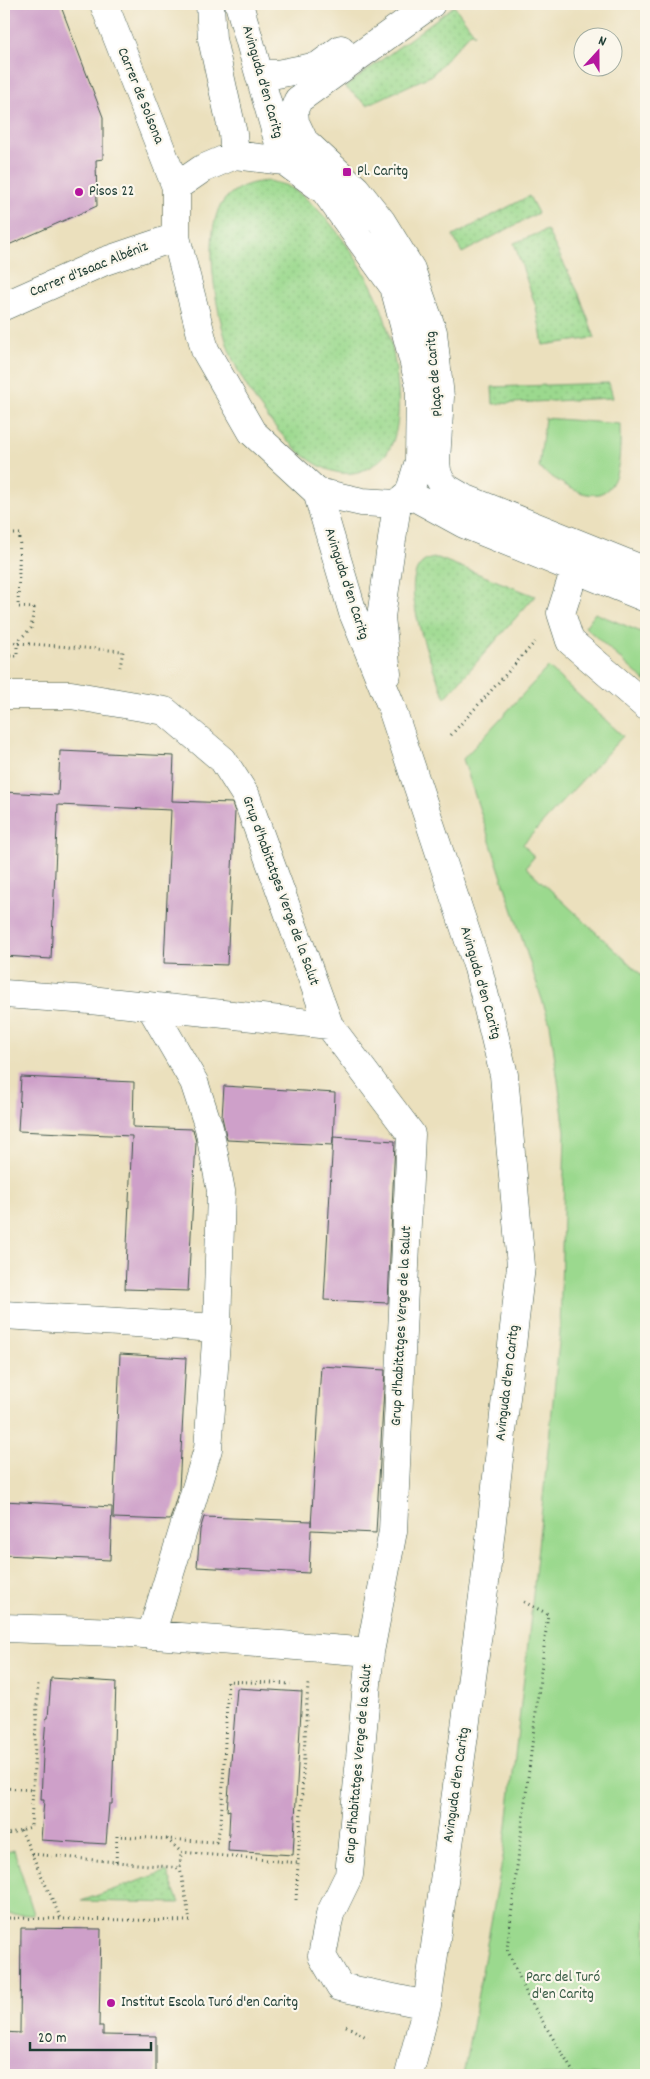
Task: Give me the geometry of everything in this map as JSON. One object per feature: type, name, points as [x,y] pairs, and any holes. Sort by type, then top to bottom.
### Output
[{"type":"street","name":"Carrer de Solsona","points":[[104,4],[176,187]]},
{"type":"street","points":[[210,4],[212,39],[233,134],[235,155]]},
{"type":"street","name":"Avinguda d'en Caritg","points":[[239,4],[284,161],[325,191],[394,287],[420,386],[419,461],[403,499],[381,616],[390,703]]},
{"type":"street","points":[[260,74],[277,74],[318,66],[403,4]]},
{"type":"street","name":"Plaça de Caritg","points":[[430,4],[298,100],[294,110],[295,122],[304,141],[356,189],[382,222],[411,270],[433,332],[440,397],[436,461],[440,480],[454,493],[464,498],[646,571]]},
{"type":"street","points":[[284,161],[235,155],[202,169],[176,187],[176,237],[205,350],[252,432],[317,492],[362,502],[403,499],[646,598]]},
{"type":"street","name":"Carrer d'Isaac Albéniz","points":[[4,306],[105,261],[176,237]]},
{"type":"street","name":"Avinguda d'en Caritg","points":[[317,492],[353,614],[390,703],[478,968],[504,1074],[521,1266],[485,1582],[427,2005],[409,2075]]},
{"type":"street","points":[[575,570],[561,613],[570,641],[646,706]]},
{"type":"street","name":"Grup d'habitatges Verge de la Salut","points":[[4,695],[71,695],[165,711],[223,760],[246,796],[329,1025],[411,1134],[393,1531],[370,1652],[349,1875],[330,1914],[322,1956],[340,1987],[427,2005]]},
{"type":"street","points":[[4,994],[150,1006],[329,1025]]},
{"type":"street","points":[[150,1006],[194,1082],[209,1128],[221,1191],[217,1328],[208,1449],[151,1635]]},
{"type":"street","points":[[4,1314],[217,1328]]},
{"type":"street","name":"Grup d'habitatges Verge de la Salut","points":[[4,1628],[151,1635],[370,1652]]},
{"type":"path","points":[[4,534],[20,534],[18,607],[34,608],[31,628],[17,642],[16,656],[4,656]]},
{"type":"path","points":[[451,734],[561,613]]},
{"type":"path","points":[[4,642],[123,651],[120,668],[129,670]]},
{"type":"path","points":[[524,1602],[548,1614],[508,1949],[528,1997],[575,2075]]},
{"type":"path","points":[[116,1862],[117,1836],[216,1842],[221,1824],[228,1681],[308,1684],[296,1909]]},
{"type":"path","points":[[4,1835],[31,1827],[38,1683]]},
{"type":"path","points":[[4,1788],[32,1790]]},
{"type":"path","points":[[21,1830],[61,1919]]},
{"type":"path","points":[[166,1839],[181,1852],[298,1863]]},
{"type":"path","points":[[4,1918],[190,1921],[180,1868],[181,1852]]},
{"type":"path","points":[[32,1854],[180,1868]]},
{"type":"path","points":[[339,2021],[368,2038]]},
{"type":"green space","points":[[454,6],[475,34],[471,32],[432,75],[367,105],[345,87]]},
{"type":"green space","points":[[269,181],[291,188],[304,197],[328,221],[350,250],[375,293],[388,328],[397,375],[398,420],[394,439],[386,454],[380,460],[361,471],[341,473],[320,466],[300,452],[263,412],[248,389],[229,350],[219,316],[215,292],[212,249],[214,225],[223,202],[233,192],[247,185]]},
{"type":"green space","points":[[529,196],[538,213],[462,253],[453,236]]},
{"type":"green space","points":[[547,230],[579,294],[595,338],[543,345],[536,307],[514,243]]},
{"type":"green space","points":[[609,383],[613,398],[493,404],[492,387]]},
{"type":"green space","points":[[545,418],[620,424],[617,470],[614,480],[608,489],[599,494],[587,494],[574,490],[539,468]]},
{"type":"green space","points":[[438,558],[535,596],[445,698],[424,643],[414,596],[415,576],[422,563]]},
{"type":"green space","points":[[595,613],[646,634],[646,682],[585,627]]},
{"type":"green space","name":"Parc del Turó d'en Caritg","points":[[548,667],[623,736],[523,844],[534,857],[526,867],[646,979],[646,2075],[463,2075],[504,1851],[528,1643],[560,1333],[565,1131],[550,1024],[463,759]]},
{"type":"green space","points":[[14,1850],[34,1915],[4,1914],[4,1853]]},
{"type":"green space","points":[[167,1871],[179,1903],[81,1901]]},
{"type":"building","points":[[4,4],[60,4],[103,117],[103,159],[96,160],[97,206],[4,247]]},
{"type":"building","points":[[60,751],[174,756],[172,801],[232,803],[235,812],[227,965],[164,963],[171,810],[58,805],[51,959],[4,956],[4,792],[58,795]]},
{"type":"building","points":[[21,1077],[134,1082],[133,1127],[193,1129],[196,1142],[188,1291],[125,1289],[132,1136],[18,1131]]},
{"type":"building","points":[[224,1086],[335,1093],[333,1145],[227,1140],[222,1117]]},
{"type":"building","points":[[333,1137],[395,1141],[388,1303],[324,1300]]},
{"type":"building","points":[[120,1354],[186,1358],[179,1489],[170,1520],[113,1518]]},
{"type":"building","points":[[321,1366],[385,1370],[376,1533],[311,1530],[309,1573],[197,1567],[200,1530],[204,1517],[311,1521],[311,1526]]},
{"type":"building","points":[[4,1501],[112,1507],[110,1560],[4,1555]]},
{"type":"building","points":[[51,1678],[116,1682],[112,1804],[109,1804],[106,1844],[41,1840],[44,1800],[41,1800],[43,1755]]},
{"type":"building","points":[[237,1688],[302,1692],[293,1855],[228,1851],[230,1810],[227,1811]]},
{"type":"building","points":[[21,1928],[101,1929],[99,2026],[103,2026],[103,2035],[156,2036],[156,2075],[4,2075],[4,2032],[20,2033]]},
{"type":"place","name":"Pl. Caritg","points":[[347,172]]},
{"type":"place","name":"Pisos 22","points":[[79,192]]},
{"type":"place","name":"Institut Escola Turó d'en Caritg","points":[[111,2003]]}]
